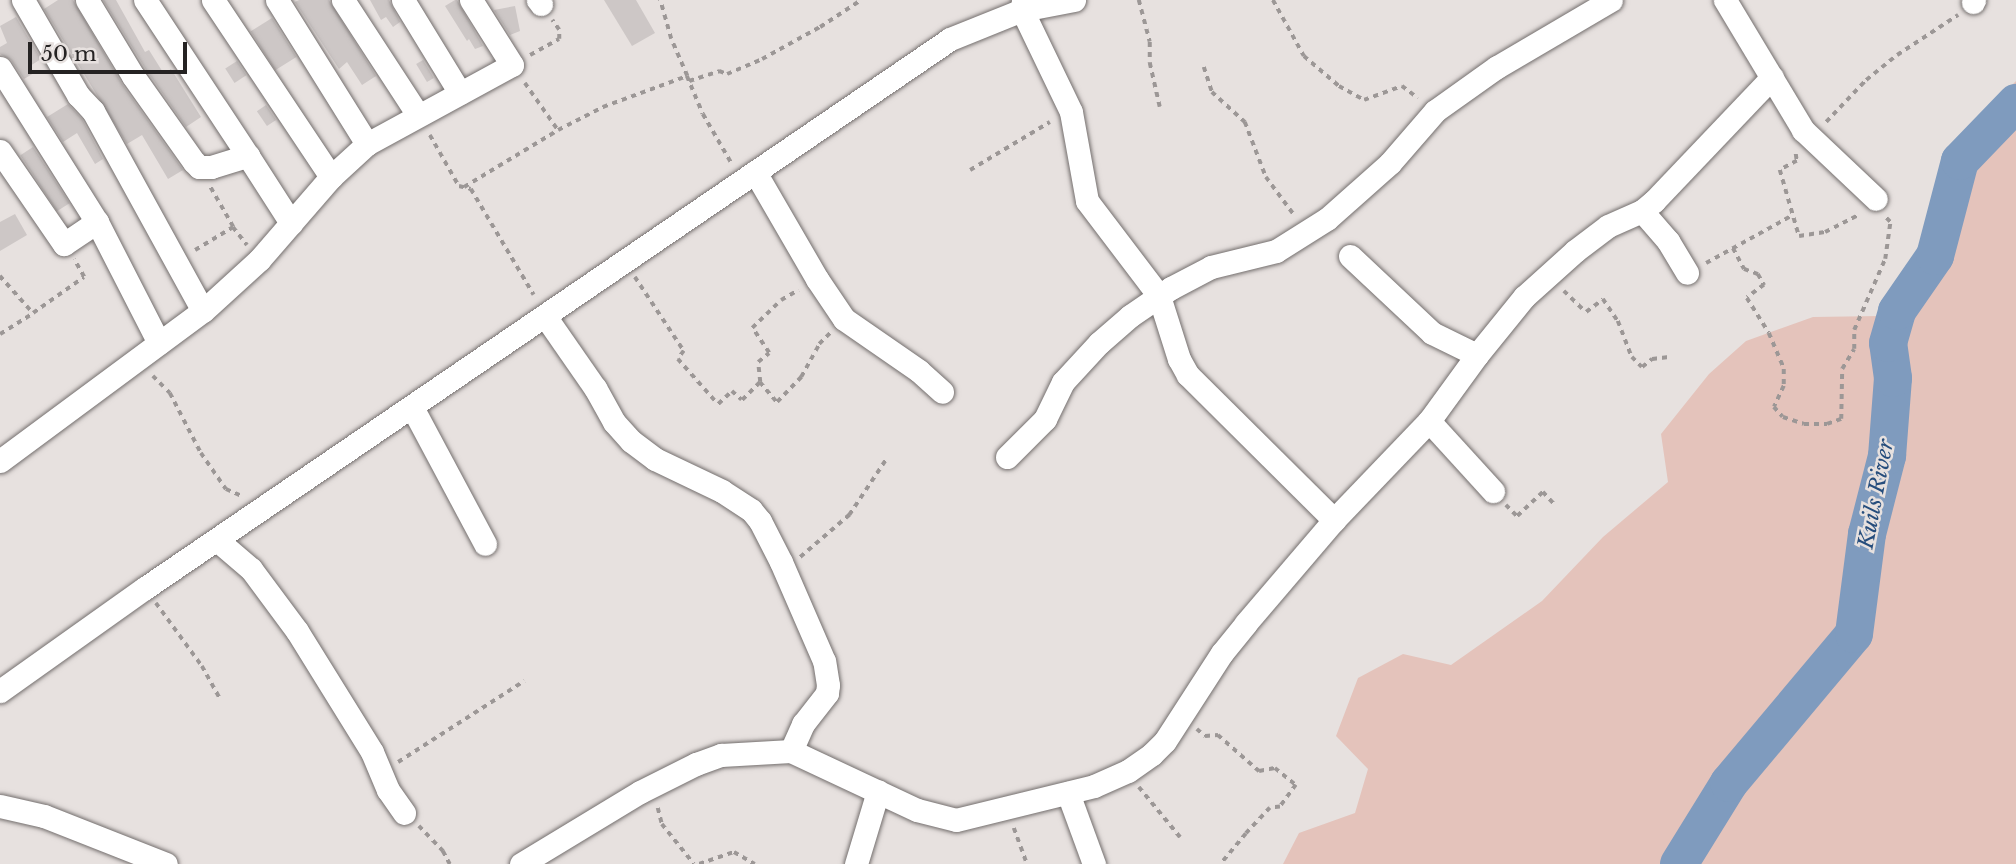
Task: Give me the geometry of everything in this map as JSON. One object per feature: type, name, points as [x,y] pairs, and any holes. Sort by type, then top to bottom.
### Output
[{"type":"street","points":[[23,0],[74,88],[93,111],[174,263],[203,311]]},
{"type":"street","points":[[87,0],[133,76],[199,167],[222,165],[247,156]]},
{"type":"street","points":[[145,0],[290,223]]},
{"type":"street","points":[[213,0],[331,177]]},
{"type":"street","points":[[277,0],[367,144]]},
{"type":"street","points":[[343,0],[418,115]]},
{"type":"street","points":[[403,0],[460,93]]},
{"type":"street","points":[[0,461],[203,311],[259,260],[331,177],[367,144],[512,65],[471,0]]},
{"type":"street","points":[[0,691],[145,588],[950,39],[1023,5],[1074,0]]},
{"type":"street","points":[[1007,457],[1037,429],[1063,382],[1099,343],[1130,316],[1159,296],[1211,267],[1276,251],[1327,219],[1390,163],[1435,111],[1497,67],[1611,0]]},
{"type":"street","points":[[1725,0],[1803,130],[1876,199]]},
{"type":"street","points":[[1023,5],[1071,112],[1082,186],[1087,201],[1159,296],[1179,359],[1188,375],[1334,520]]},
{"type":"street","points":[[0,68],[97,222],[159,343]]},
{"type":"street","points":[[521,864],[653,786],[721,755],[791,751],[917,810],[956,820],[1068,793],[1128,771],[1152,754],[1182,717],[1222,653],[1334,520],[1429,421],[1524,297],[1608,226],[1642,211],[1688,169],[1772,78]]},
{"type":"street","points":[[0,151],[64,244],[97,222]]},
{"type":"street","points":[[748,176],[844,319],[919,371],[942,393]]},
{"type":"street","points":[[1642,211],[1668,241],[1687,274]]},
{"type":"street","points":[[1350,256],[1432,333],[1477,355]]},
{"type":"street","points":[[545,316],[595,388],[614,422],[631,441],[654,459],[722,491],[751,510],[760,522],[784,568],[824,661],[828,685],[820,703],[803,724],[791,751]]},
{"type":"street","points":[[412,407],[485,544]]},
{"type":"street","points":[[1429,421],[1493,491]]},
{"type":"street","points":[[217,540],[251,569],[297,631],[372,752],[388,790],[404,813]]},
{"type":"street","points":[[856,864],[878,791]]},
{"type":"street","points":[[1068,793],[1094,864]]},
{"type":"street","points":[[0,806],[44,816],[166,864]]},
{"type":"path","points":[[660,0],[670,39],[703,114],[748,176]]},
{"type":"path","points":[[689,81],[719,71],[727,74],[762,59],[820,27],[861,0]]},
{"type":"path","points":[[1139,0],[1150,42],[1150,64],[1160,107]]},
{"type":"path","points":[[1273,0],[1304,56],[1339,86],[1364,100],[1402,86],[1435,111]]},
{"type":"path","points":[[1733,248],[1744,269],[1758,274],[1764,285],[1747,298],[1769,333],[1784,369],[1784,386],[1774,407],[1783,417],[1804,424],[1827,424],[1842,419],[1842,369],[1854,349],[1854,330],[1885,259],[1890,222],[1880,212],[1876,199],[1858,216],[1825,232],[1799,236],[1780,170],[1797,161],[1796,149],[1866,80],[1973,1]]},
{"type":"path","points":[[540,2],[560,36],[512,65],[558,130]]},
{"type":"path","points":[[1204,67],[1212,92],[1245,122],[1266,177],[1305,233]]},
{"type":"path","points":[[464,187],[468,182],[558,130],[603,107],[687,76]]},
{"type":"path","points":[[970,170],[1037,128],[1071,112]]},
{"type":"path","points":[[418,115],[459,186],[471,189],[492,220],[545,316]]},
{"type":"path","points":[[174,263],[233,227],[199,167]]},
{"type":"path","points":[[1687,274],[1793,215]]},
{"type":"path","points":[[0,334],[85,276],[64,244]]},
{"type":"path","points":[[624,261],[684,351],[678,359],[711,400],[718,404],[732,391],[742,400],[760,382]]},
{"type":"path","points":[[1549,274],[1586,312],[1603,299],[1618,321],[1632,357],[1642,367],[1652,359],[1670,357]]},
{"type":"path","points":[[0,276],[33,313]]},
{"type":"path","points":[[817,279],[781,300],[752,328],[769,353],[758,362],[760,382],[777,402],[801,377],[819,344],[844,319]]},
{"type":"path","points":[[136,360],[170,393],[201,453],[226,489],[247,498],[258,513]]},
{"type":"path","points":[[784,568],[814,547],[849,515],[887,458]]},
{"type":"path","points":[[1493,491],[1517,516],[1543,492],[1556,506]]},
{"type":"path","points":[[145,588],[202,666],[221,700]]},
{"type":"path","points":[[380,771],[524,681]]},
{"type":"path","points":[[1182,717],[1205,736],[1218,736],[1259,771],[1275,768],[1296,785],[1280,807],[1270,808],[1221,864]]},
{"type":"path","points":[[1128,771],[1180,837]]},
{"type":"path","points":[[653,786],[662,824],[696,864],[734,852],[755,864]]},
{"type":"path","points":[[1006,807],[1027,864]]},
{"type":"path","points":[[404,813],[426,832],[450,864]]},
{"type":"shaded area","points":[[2016,81],[2016,864],[1283,864],[1299,833],[1355,813],[1368,769],[1336,736],[1358,678],[1403,654],[1451,665],[1542,601],[1603,537],[1668,482],[1661,434],[1709,374],[1746,341],[1813,317],[1880,316],[1926,250],[1943,191],[1945,152]]},
{"type":"building","points":[[58,0],[73,0],[122,84],[183,170],[168,179],[142,135],[127,144],[44,9]]},
{"type":"building","points":[[103,0],[116,0],[145,52],[149,50],[164,74],[171,69],[201,117],[186,127]]},
{"type":"building","points":[[329,0],[376,76],[362,85],[347,62],[339,69],[295,2]]},
{"type":"building","points":[[370,0],[389,0],[400,22],[393,27],[386,17],[381,20]]},
{"type":"building","points":[[455,0],[483,46],[475,49],[469,39],[467,41],[445,6]]},
{"type":"building","points":[[604,0],[636,0],[655,33],[632,46]]},
{"type":"building","points":[[515,6],[520,31],[510,35],[494,10]]},
{"type":"building","points":[[16,17],[41,59],[30,66],[34,73],[24,79],[11,60],[0,54],[0,47],[7,43],[0,26]]},
{"type":"building","points":[[272,18],[296,57],[275,70],[251,31]]},
{"type":"building","points":[[423,60],[434,78],[427,82],[416,64]]},
{"type":"building","points":[[237,61],[246,75],[235,83],[225,69]]},
{"type":"building","points":[[68,104],[82,119],[103,159],[95,164],[77,133],[63,142],[47,117]]},
{"type":"building","points":[[266,105],[276,120],[267,126],[257,111]]},
{"type":"building","points":[[33,147],[69,203],[57,211],[20,155]]},
{"type":"building","points":[[15,214],[27,235],[0,251],[0,222]]},
{"type":"waterway","name":"Kuils River","points":[[1679,864],[1729,783],[1854,634],[1867,534],[1887,456],[1893,378],[1888,343],[1897,311],[1935,256],[1960,161],[2016,103]]}]
